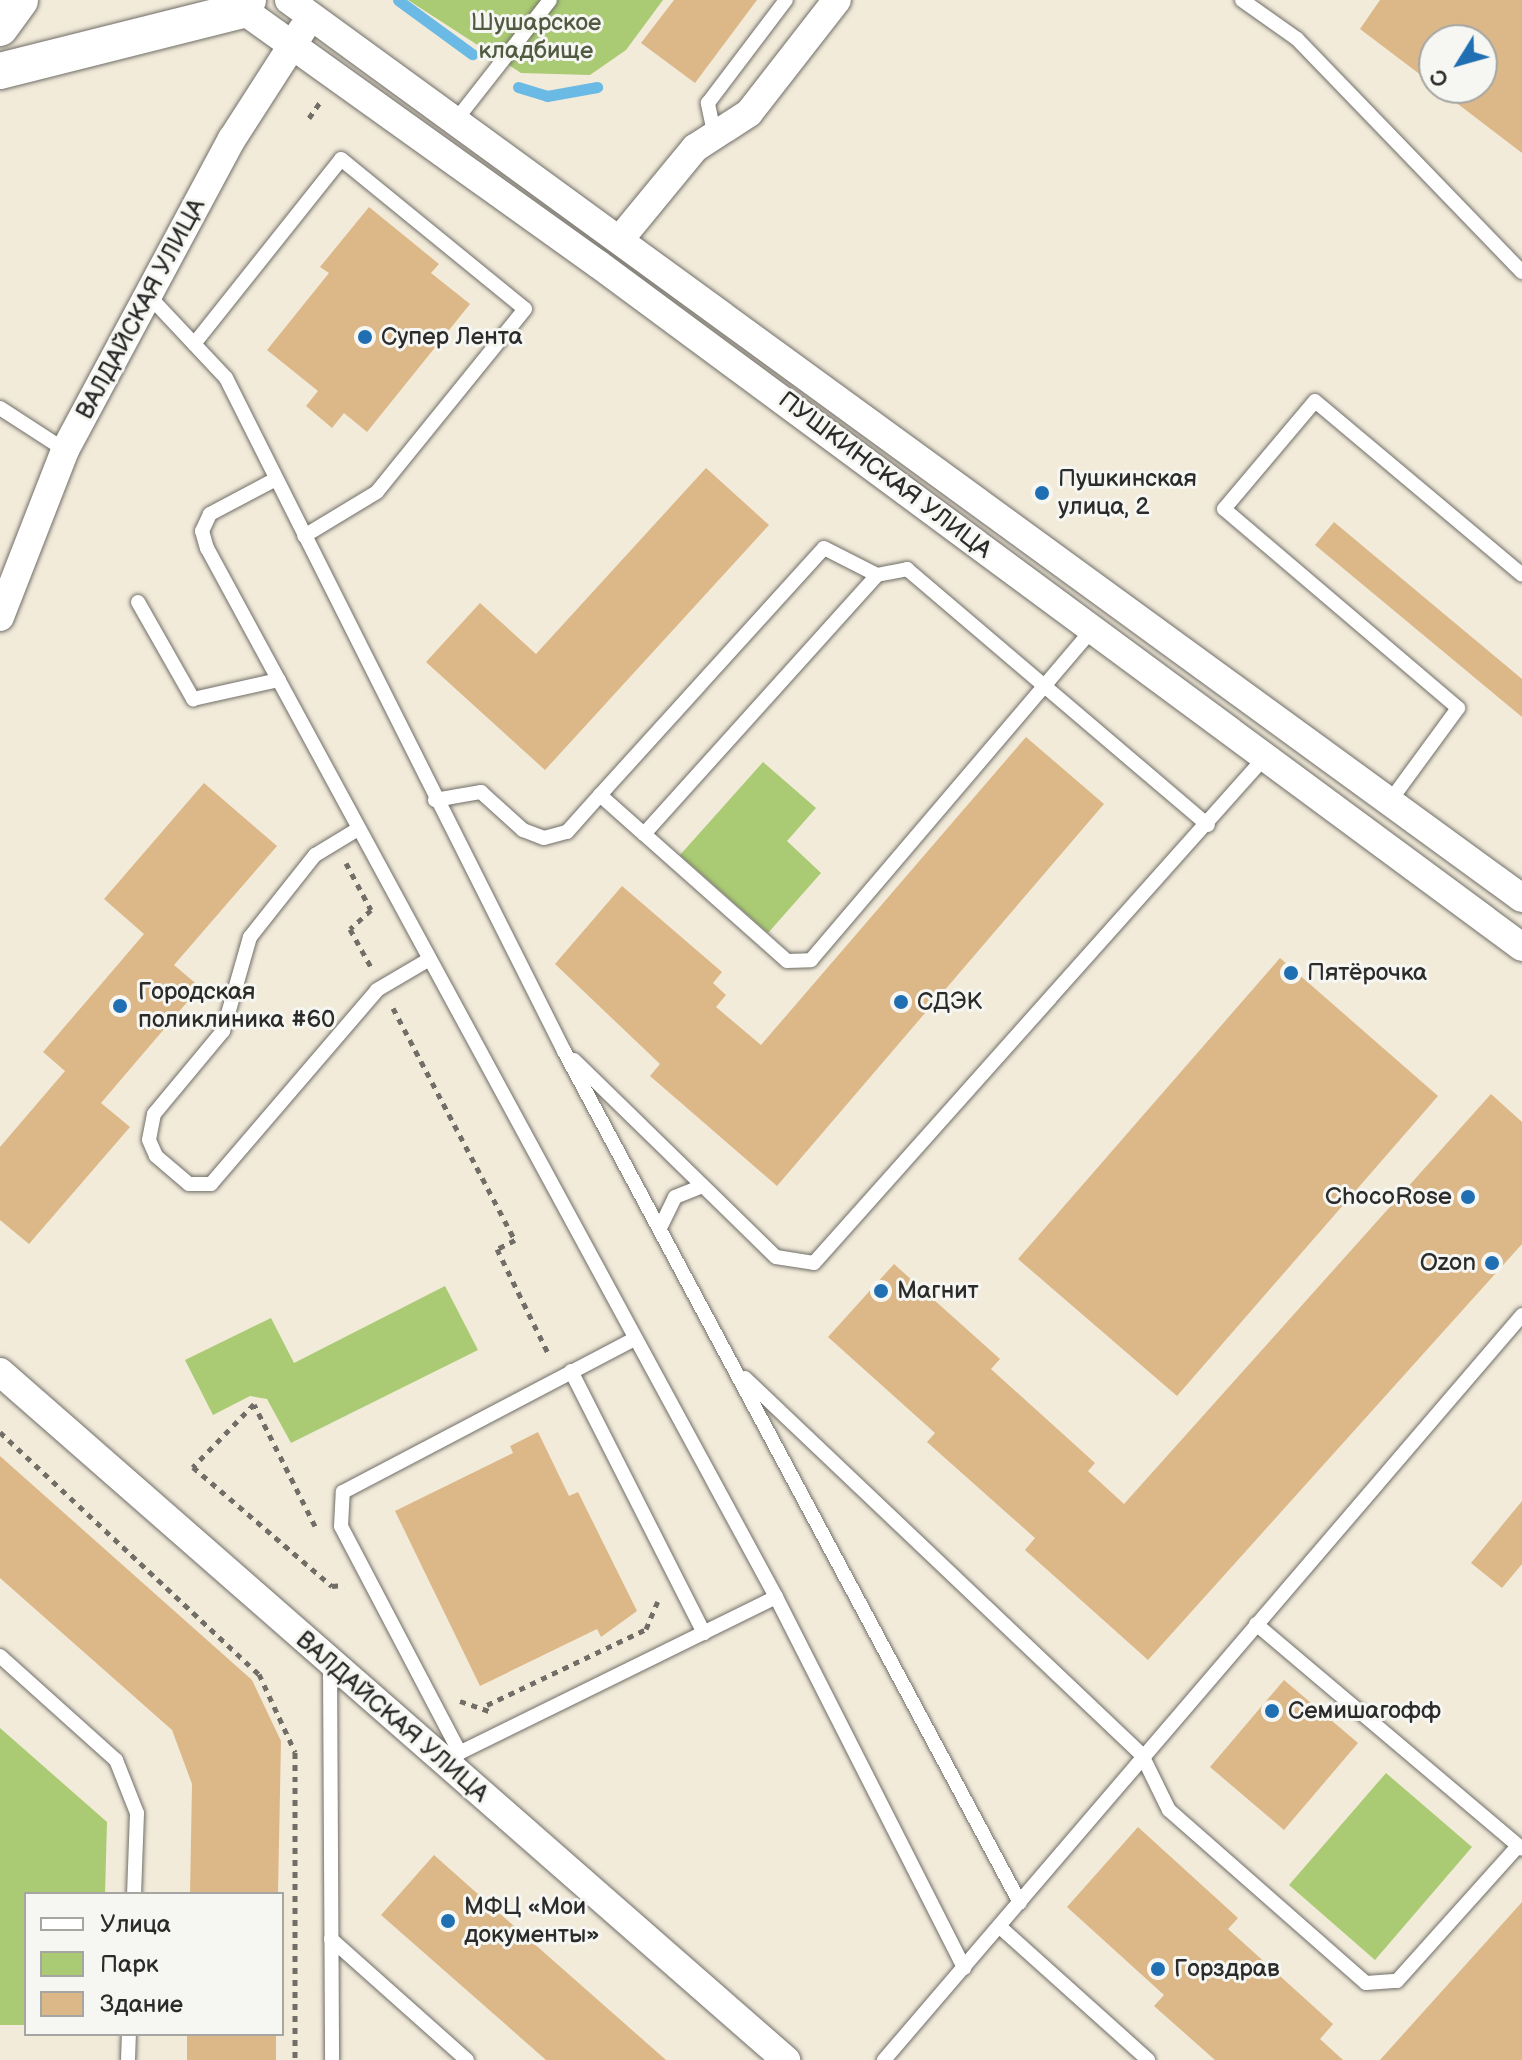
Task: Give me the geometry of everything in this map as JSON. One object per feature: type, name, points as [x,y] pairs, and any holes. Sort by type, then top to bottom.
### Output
[{"type":"street","points":[[0,28],[20,0]]},
{"type":"street","points":[[0,47],[204,0]]},
{"type":"street","points":[[621,238],[659,184],[749,113],[837,0]]},
{"type":"street","name":"ПУШКИНСКАЯ УЛИЦА","points":[[0,71],[239,3],[1522,947]]},
{"type":"street","name":"ПУШКИНСКАЯ УЛИЦА","points":[[300,8],[621,238],[1522,898]]},
{"type":"street","name":"ВАЛДАЙСКАЯ УЛИЦА","points":[[0,617],[65,450],[232,139],[293,44],[300,8]]},
{"type":"street","name":"ВАЛДАЙСКАЯ УЛИЦА","points":[[0,1372],[330,1662],[452,1757],[786,2060]]},
{"type":"lane","points":[[456,120],[550,0]]},
{"type":"lane","points":[[715,137],[708,103],[786,0]]},
{"type":"lane","points":[[1242,0],[1297,39],[1522,272]]},
{"type":"lane","points":[[194,344],[341,159],[525,309],[377,492],[304,536]]},
{"type":"lane","points":[[149,296],[226,378],[435,800],[564,1051],[1020,1903]]},
{"type":"lane","points":[[1390,801],[1458,708],[1224,509],[1315,401],[1522,575]]},
{"type":"lane","points":[[0,408],[65,450]]},
{"type":"lane","points":[[276,479],[210,514],[202,531],[428,960],[776,1597],[964,1968]]},
{"type":"lane","points":[[435,800],[481,792],[523,830],[544,838],[567,832],[824,548],[877,575]]},
{"type":"lane","points":[[644,834],[877,575],[907,569],[1041,687],[1208,825]]},
{"type":"lane","points":[[138,602],[193,699],[279,680]]},
{"type":"lane","points":[[600,795],[787,961],[811,960],[1092,630]]},
{"type":"lane","points":[[564,1051],[776,1257],[814,1263],[1208,825],[1265,757]]},
{"type":"lane","points":[[358,829],[315,855],[250,937],[223,1031],[154,1114],[149,1140],[156,1156],[189,1184],[211,1184],[382,987],[428,960]]},
{"type":"lane","points":[[660,1228],[675,1197],[702,1186]]},
{"type":"lane","points":[[884,2060],[1000,1927],[1142,1755],[1522,1315]]},
{"type":"lane","points":[[633,1340],[343,1492],[341,1526],[452,1757],[776,1597]]},
{"type":"lane","points":[[735,1368],[1142,1755],[1169,1810],[1366,1983],[1397,1981],[1520,1847],[1256,1624]]},
{"type":"lane","points":[[571,1371],[704,1633]]},
{"type":"lane","points":[[0,1656],[116,1760],[137,1813],[134,1892]]},
{"type":"lane","points":[[330,1662],[332,2060]]},
{"type":"lane","points":[[1000,1927],[1148,2060]]},
{"type":"lane","points":[[331,1939],[467,2060]]},
{"type":"lane","points":[[128,2060],[129,2036]]},
{"type":"path","points":[[335,843],[371,910],[350,929],[515,1240],[497,1249],[550,1346],[538,1363],[548,1383]]},
{"type":"path","points":[[317,1530],[254,1404],[193,1467],[332,1586],[345,1585],[366,1574]]},
{"type":"path","points":[[0,1432],[259,1674],[295,1752],[295,2060]]},
{"type":"path","points":[[338,1571],[345,1585]]},
{"type":"path","points":[[449,1693],[487,1705],[646,1629],[659,1607],[657,1594]]},
{"type":"path","points":[[487,1705],[500,1733]]},
{"type":"green space","name":"Шушарское кладбище","points":[[408,0],[663,0],[626,50],[590,75],[521,73]]},
{"type":"green space","points":[[763,762],[816,808],[787,841],[821,873],[768,933],[680,855]]},
{"type":"green space","points":[[445,1286],[478,1350],[291,1443],[267,1399],[250,1396],[213,1415],[185,1360],[271,1318],[294,1363]]},
{"type":"green space","points":[[0,1728],[107,1822],[105,1892],[24,1892],[24,2025],[0,2025]]},
{"type":"green space","points":[[1386,1773],[1472,1847],[1375,1960],[1289,1885]]},
{"type":"building","points":[[674,0],[757,0],[695,83],[641,43]]},
{"type":"building","points":[[1380,0],[1522,0],[1522,153],[1458,104],[1498,104],[1498,24],[1418,24],[1418,73],[1360,29]]},
{"type":"building","points":[[369,207],[439,264],[431,273],[470,304],[367,432],[344,413],[332,428],[306,406],[318,391],[267,350],[329,273],[320,267]]},
{"type":"building","points":[[706,468],[769,525],[545,770],[426,662],[480,603],[536,654]]},
{"type":"building","points":[[1334,522],[1522,679],[1522,717],[1315,545]]},
{"type":"building","points":[[1026,737],[1104,804],[777,1186],[650,1076],[660,1064],[555,964],[622,886],[722,972],[713,983],[726,995],[716,1007],[761,1045]]},
{"type":"building","points":[[204,783],[277,846],[174,965],[200,987],[101,1103],[130,1127],[29,1244],[0,1220],[0,1147],[65,1071],[43,1052],[144,934],[104,899]]},
{"type":"building","points":[[1280,958],[1438,1096],[1177,1396],[1018,1259]]},
{"type":"building","points":[[1491,1094],[1522,1122],[1522,1244],[1148,1660],[1025,1550],[1035,1538],[927,1442],[935,1433],[828,1337],[894,1264],[1000,1359],[991,1369],[1095,1463],[1088,1471],[1124,1504]]},
{"type":"building","points":[[538,1432],[569,1496],[578,1492],[637,1611],[601,1637],[597,1629],[480,1686],[395,1511],[513,1453],[510,1446]]},
{"type":"building","points":[[0,1456],[252,1680],[281,1741],[278,1892],[190,1892],[192,1784],[172,1730],[0,1578]]},
{"type":"building","points":[[1522,1501],[1522,1564],[1502,1588],[1471,1563]]},
{"type":"building","points":[[1284,1680],[1358,1743],[1284,1830],[1210,1767]]},
{"type":"building","points":[[1138,1827],[1238,1918],[1228,1929],[1333,2024],[1320,2039],[1343,2060],[1215,2060],[1154,2006],[1164,1995],[1067,1907]]},
{"type":"building","points":[[434,1855],[666,2060],[546,2060],[381,1915]]},
{"type":"building","points":[[1522,1902],[1522,2060],[1380,2060]]},
{"type":"building","points":[[187,2036],[276,2036],[276,2060],[187,2060]]},
{"type":"waterway","points":[[398,0],[472,54]]},
{"type":"waterway","points":[[518,87],[547,96],[597,87]]},
{"type":"place","name":"Супер Лента","points":[[365,337]]},
{"type":"place","name":"Пушкинская улица, 2","points":[[1042,493]]},
{"type":"place","name":"Пятёрочка","points":[[1291,973]]},
{"type":"place","name":"СДЭК","points":[[901,1002]]},
{"type":"place","name":"Городская поликлиника #60","points":[[120,1006]]},
{"type":"place","name":"ChocoRose","points":[[1468,1197]]},
{"type":"place","name":"Ozon","points":[[1492,1263]]},
{"type":"place","name":"Магнит","points":[[881,1291]]},
{"type":"place","name":"Семишагофф","points":[[1272,1711]]},
{"type":"place","name":"МФЦ «Мои документы»","points":[[448,1921]]},
{"type":"place","name":"Горздрав","points":[[1158,1969]]}]
